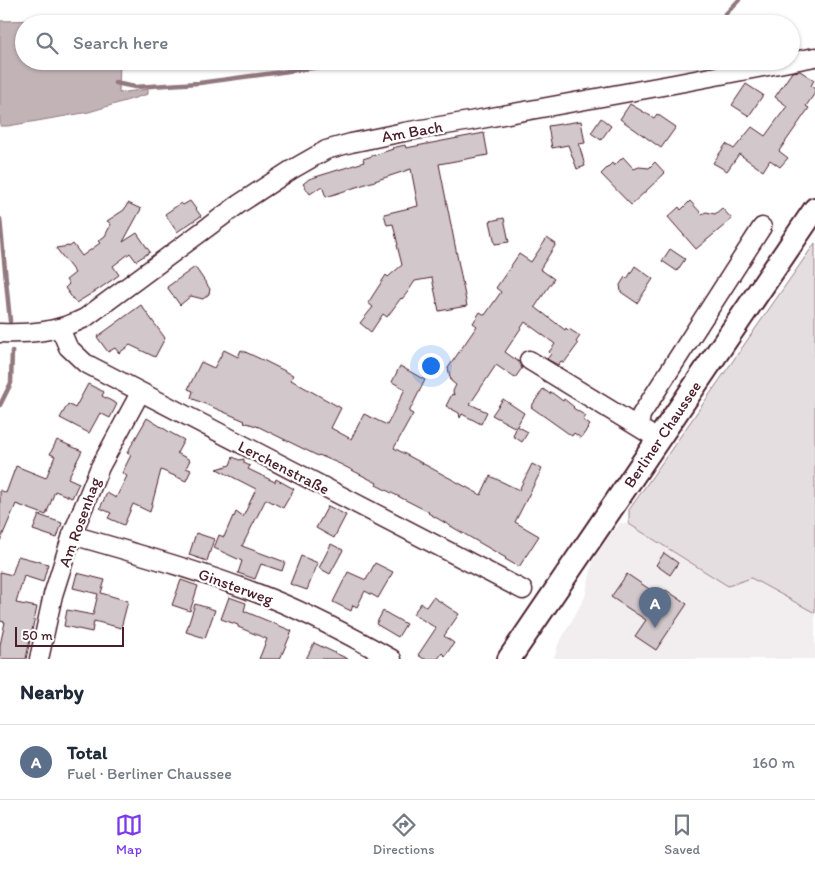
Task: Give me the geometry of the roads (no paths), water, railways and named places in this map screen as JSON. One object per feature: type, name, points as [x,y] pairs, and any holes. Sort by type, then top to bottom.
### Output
[{"type":"main road","name":"Berliner Chaussee","points":[[509,659],[652,430],[815,210]]},
{"type":"street","name":"Am Bach","points":[[800,60],[815,57]]},
{"type":"street","name":"Am Bach","points":[[0,333],[24,334],[41,332],[73,324],[85,318],[239,204],[326,150],[351,142],[470,122],[747,70]]},
{"type":"street","points":[[652,430],[641,415],[762,228]]},
{"type":"street","name":"Lerchenstraße","points":[[60,328],[68,347],[85,364],[523,590]]},
{"type":"street","points":[[528,360],[652,430]]},
{"type":"street","name":"Am Rosenhag","points":[[39,659],[53,595],[72,535],[100,467],[140,393]]},
{"type":"street","name":"Ginsterweg","points":[[72,535],[207,575],[274,600],[338,629],[392,659]]},
{"type":"waterway","points":[[725,15],[739,0]]},
{"type":"waterway","points":[[115,83],[135,87],[199,83],[296,70]]},
{"type":"waterway","points":[[0,219],[10,321]]},
{"type":"waterway","points":[[0,405],[11,383],[12,351]]},
{"type":"place","name":"Total","points":[[655,628]]}]
